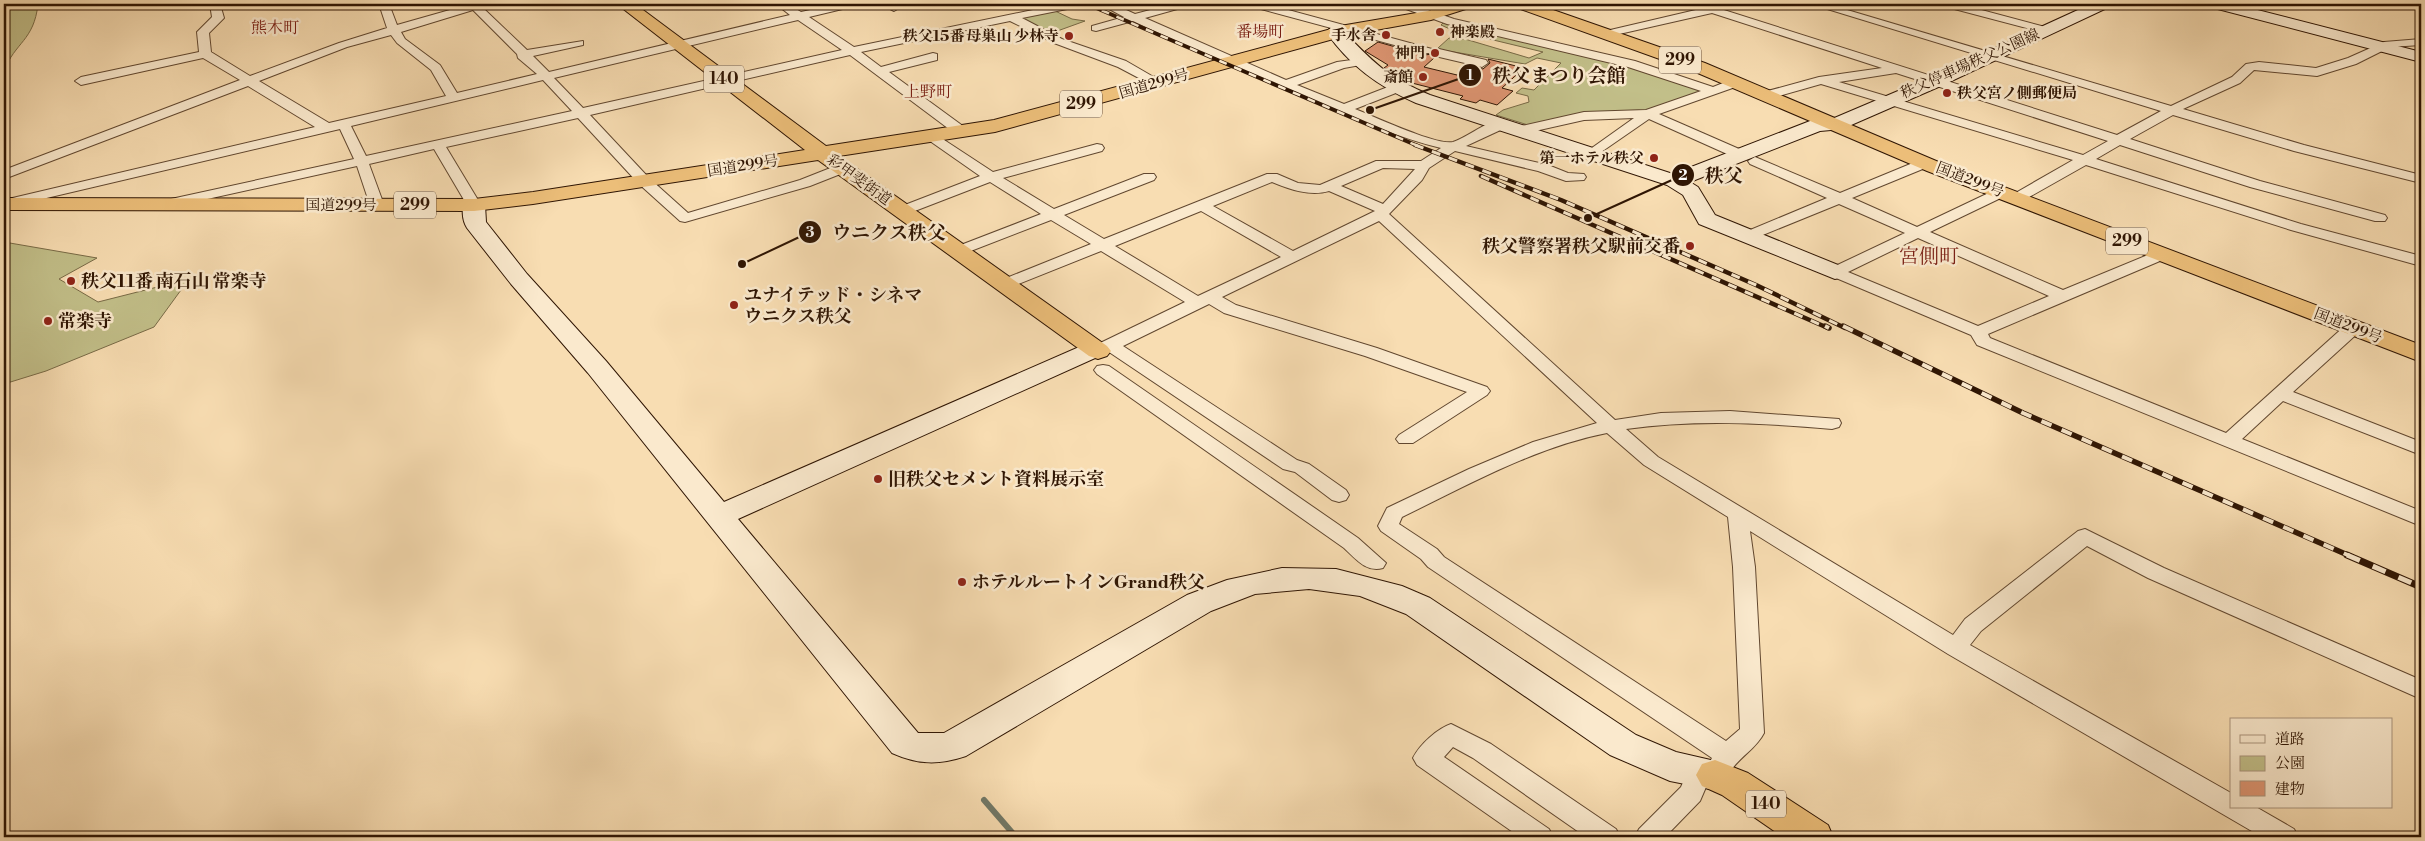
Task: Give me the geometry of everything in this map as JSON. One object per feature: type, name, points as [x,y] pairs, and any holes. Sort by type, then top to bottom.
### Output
[{"type":"highway","name":"彩甲斐街道","points":[[625,4],[823,154],[1102,354]]},
{"type":"highway","name":"国道299号","points":[[4,204],[160,206],[474,205],[823,154],[1020,121],[1340,32],[1431,15],[1466,4]]},
{"type":"highway","name":"国道299号","points":[[1521,4],[1737,82],[1925,163],[2421,354]]},
{"type":"highway","name":"140","points":[[1714,768],[1814,837]]},
{"type":"street","points":[[204,54],[203,32],[218,18],[215,4]]},
{"type":"street","points":[[384,4],[393,29],[401,41],[436,68],[453,98]]},
{"type":"street","points":[[781,4],[852,51],[962,132]]},
{"type":"street","points":[[4,204],[851,4]]},
{"type":"street","points":[[160,206],[726,81],[852,51],[1076,4]]},
{"type":"street","points":[[1105,4],[1231,62],[1408,136],[1451,148],[1543,168],[1566,177],[1579,177]]},
{"type":"street","points":[[1096,28],[1184,4]]},
{"type":"street","points":[[1254,4],[1340,32],[1482,63]]},
{"type":"street","points":[[1402,4],[1451,22],[1631,64],[1697,84],[1712,91]]},
{"type":"street","points":[[1695,4],[2255,184],[2380,218]]},
{"type":"street","points":[[1606,34],[1737,4]]},
{"type":"street","points":[[1816,4],[2299,148],[2421,179]]},
{"type":"street","points":[[1947,4],[2045,30]]},
{"type":"street","name":"秩父停車場秩父公園線","points":[[1681,184],[1748,158],[1831,131],[1836,125],[2104,4]]},
{"type":"street","points":[[2216,4],[2421,57]]},
{"type":"street","points":[[4,175],[343,45],[479,5],[522,55],[545,76],[644,181],[685,218],[804,183],[843,168]]},
{"type":"street","points":[[1012,17],[1058,41],[1122,64],[1158,83]]},
{"type":"street","points":[[1340,32],[1362,61],[1375,74],[1397,88],[1423,100],[1594,153],[1681,184],[1707,219],[1978,332],[1983,340],[2421,519]]},
{"type":"street","points":[[1835,272],[1916,232],[2009,195],[2084,159],[2172,110],[2236,80],[2250,68],[2259,66],[2317,72],[2352,61],[2383,46],[2421,42]]},
{"type":"street","points":[[522,55],[579,43]]},
{"type":"street","points":[[81,80],[204,54],[326,128]]},
{"type":"street","points":[[879,71],[933,57]]},
{"type":"street","points":[[1285,85],[1341,65],[1362,61]]},
{"type":"street","points":[[1768,95],[1824,81],[1896,70]]},
{"type":"street","points":[[1824,81],[2084,159],[2296,227],[2421,261]]},
{"type":"street","points":[[1594,153],[1648,114],[1737,82]]},
{"type":"street","points":[[1343,109],[1397,88]]},
{"type":"street","points":[[1522,130],[1584,116],[1648,114],[2062,296]]},
{"type":"street","points":[[344,124],[362,162],[376,205]]},
{"type":"street","points":[[718,516],[1102,354],[1205,300],[1383,212],[1417,177],[1424,165],[1451,148],[1502,124]]},
{"type":"street","points":[[932,136],[991,177],[1104,246],[1205,300],[1364,350],[1482,391],[1406,439]]},
{"type":"street","points":[[438,145],[474,205],[475,223],[519,279],[597,366],[905,743],[918,748],[937,750],[953,746],[1199,603],[1222,592],[1250,584],[1309,577],[1364,585],[1391,593],[1418,606],[1623,746],[1661,762],[1714,768]]},
{"type":"street","points":[[902,211],[991,177],[1097,148]]},
{"type":"street","points":[[1748,236],[1840,200],[1925,163]]},
{"type":"street","points":[[1005,284],[1104,246],[1272,177],[1296,187],[1322,189],[1377,165],[1424,165]]},
{"type":"street","points":[[958,251],[1149,178]]},
{"type":"street","points":[[1329,186],[1383,212],[1568,388],[1651,461],[1956,648],[2230,806]]},
{"type":"street","points":[[1201,205],[1293,257]]},
{"type":"street","points":[[1978,332],[2161,254]]},
{"type":"street","points":[[2230,440],[2279,393],[2353,328]]},
{"type":"street","points":[[1102,354],[1290,464],[1302,468],[1339,495]]},
{"type":"street","points":[[1102,354],[1375,563]]},
{"type":"street","points":[[2279,393],[2421,449]]},
{"type":"street","points":[[1714,768],[1436,562],[1430,554],[1388,526],[1394,512],[1518,454],[1562,438],[1612,426],[1651,420],[1743,417],[1832,423]]},
{"type":"street","points":[[1648,837],[1714,768],[1752,733],[1744,568],[1738,515]]},
{"type":"street","points":[[1956,648],[1973,625],[2085,536],[2156,573],[2421,690]]},
{"type":"street","points":[[1540,837],[1426,758],[1451,734],[1482,750],[1607,837]]},
{"type":"street","points":[[2234,808],[2285,837]]},
{"type":"green space","points":[[4,4],[38,4],[33,26],[8,61],[4,71]]},
{"type":"green space","points":[[1053,10],[1072,19],[1085,21],[1049,34],[1017,17]]},
{"type":"green space","points":[[1444,22],[1636,67],[1680,80],[1703,92],[1639,113],[1528,125],[1496,115],[1503,110],[1529,102],[1528,96],[1516,93],[1522,88],[1534,90],[1561,63],[1537,58],[1525,64],[1442,50],[1438,48],[1449,38],[1465,39],[1529,58],[1543,52],[1452,30],[1441,25]]},
{"type":"green space","points":[[4,242],[97,258],[59,279],[98,302],[189,279],[154,327],[46,371],[4,384]]},
{"type":"building","points":[[1378,42],[1424,55],[1433,54],[1434,58],[1424,67],[1457,75],[1465,68],[1471,66],[1483,69],[1490,63],[1488,59],[1524,68],[1502,88],[1513,91],[1497,105],[1480,100],[1476,103],[1460,99],[1463,96],[1399,78],[1405,74],[1384,68],[1388,65],[1365,51]]},
{"type":"waterway","points":[[984,800],[1016,837]]},
{"type":"railway","points":[[1087,4],[1418,146]]},
{"type":"railway","points":[[1415,145],[1561,200],[1756,285],[1845,328]]},
{"type":"railway","points":[[1481,176],[1828,328]]},
{"type":"railway","points":[[1825,326],[1829,328]]},
{"type":"railway","points":[[1843,326],[2023,413],[2350,556]]},
{"type":"railway","points":[[2347,555],[2421,587]]},
{"type":"place","name":"神楽殿","points":[[1440,32]]},
{"type":"place","name":"手水舎","points":[[1386,35]]},
{"type":"place","name":"秩父15番 母巣山 少林寺","points":[[1069,36]]},
{"type":"place","name":"神門","points":[[1435,53]]},
{"type":"place","name":"斎館","points":[[1423,77]]},
{"type":"place","name":"秩父宮ノ側郵便局","points":[[1947,93]]},
{"type":"place","name":"秩父まつり会館","points":[[1370,110]]},
{"type":"place","name":"第一ホテル秩父","points":[[1654,158]]},
{"type":"place","name":"秩父","points":[[1588,218]]},
{"type":"place","name":"秩父警察署秩父駅前交番","points":[[1690,246]]},
{"type":"place","name":"ウニクス秩父","points":[[742,264]]},
{"type":"place","name":"秩父11番 南石山 常楽寺","points":[[71,281]]},
{"type":"place","name":"ユナイテッド・シネマ ウニクス秩父","points":[[734,305]]},
{"type":"place","name":"常楽寺","points":[[48,321]]},
{"type":"place","name":"旧秩父セメント資料展示室","points":[[878,479]]},
{"type":"place","name":"ホテルルートインGrand秩父","points":[[962,582]]},
{"type":"district","name":"熊木町","points":[[275,28]]},
{"type":"district","name":"番場町","points":[[1260,32]]},
{"type":"district","name":"上野町","points":[[928,92]]},
{"type":"district","name":"宮側町","points":[[1929,257]]}]
